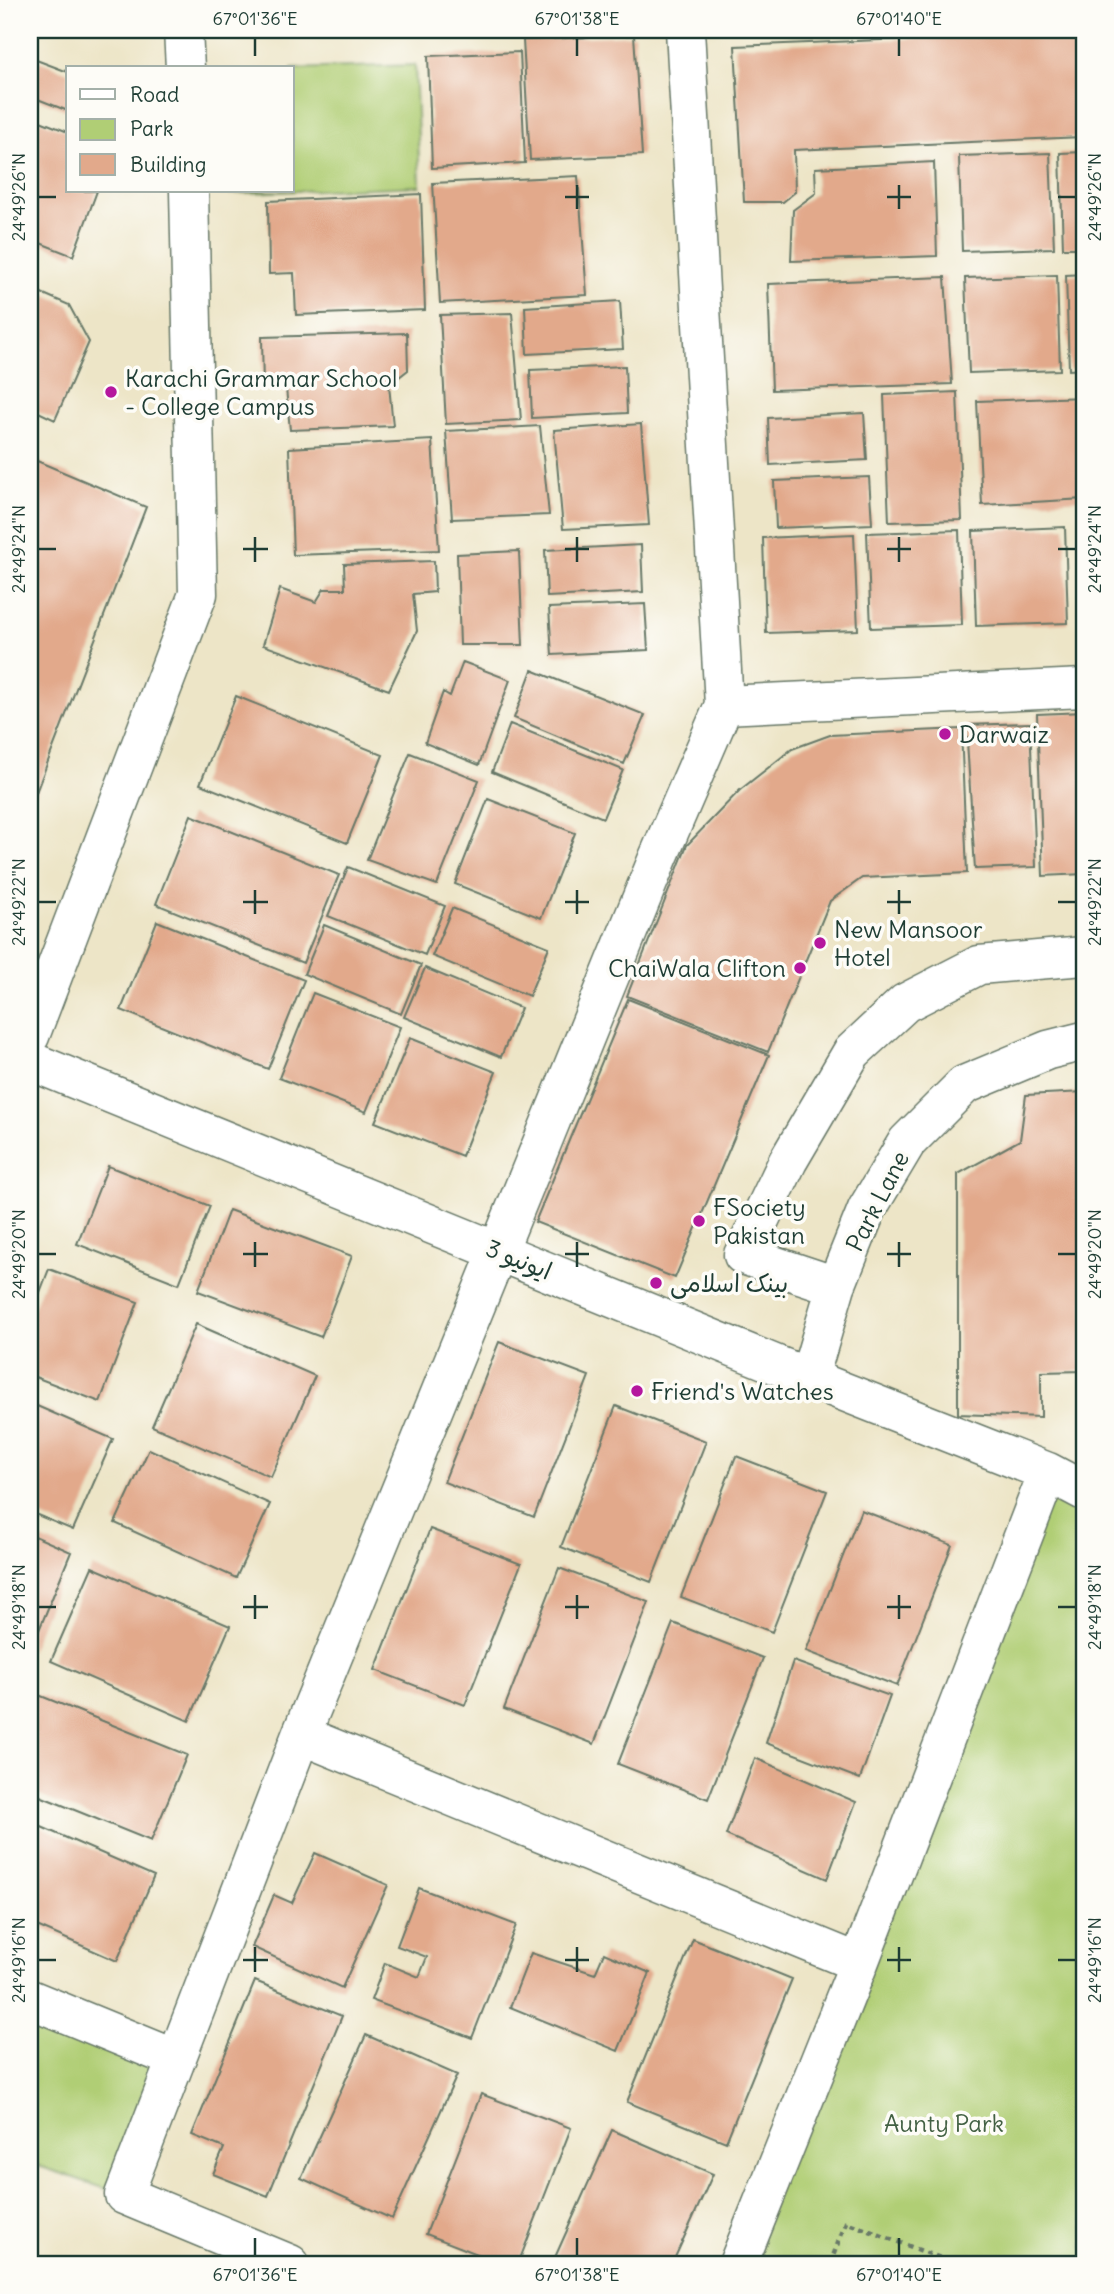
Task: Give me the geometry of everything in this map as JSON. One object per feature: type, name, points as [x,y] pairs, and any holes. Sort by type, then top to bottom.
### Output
[{"type":"street","points":[[183,30],[185,66]]},
{"type":"street","points":[[290,2264],[124,2195],[301,1735],[657,858],[724,705],[685,30]]},
{"type":"street","points":[[30,1036],[198,594],[189,192]]},
{"type":"street","points":[[724,705],[1084,688]]},
{"type":"street","points":[[836,1286],[743,1255],[788,1161],[852,1052],[905,1003],[979,965],[1084,957]]},
{"type":"street","name":"Park Lane","points":[[809,1378],[836,1286],[867,1209],[906,1142],[964,1084],[1048,1050],[1084,1041]]},
{"type":"street","name":"ایونیو 3","points":[[30,1060],[809,1378],[1048,1472],[1084,1491]]},
{"type":"street","points":[[738,2264],[859,1963],[1048,1472]]},
{"type":"street","points":[[301,1735],[859,1963]]},
{"type":"street","points":[[30,1999],[176,2059]]},
{"type":"path","points":[[830,2264],[846,2222],[956,2264]]},
{"type":"green space","points":[[415,65],[420,186],[294,191],[294,69]]},
{"type":"green space","points":[[220,192],[270,192],[220,194]]},
{"type":"green space","name":"Aunty Park","points":[[1048,1472],[1084,1491],[1084,2264],[736,2264]]},
{"type":"green space","points":[[30,1999],[176,2059],[124,2195],[36,2165],[30,2179]]},
{"type":"building","points":[[1079,31],[1084,31],[1084,111],[1082,111]]},
{"type":"building","points":[[1077,32],[1082,137],[794,150],[795,192],[783,202],[744,202],[735,46]]},
{"type":"building","points":[[634,35],[642,155],[530,160],[523,40]]},
{"type":"building","points":[[520,52],[525,163],[432,168],[428,56]]},
{"type":"building","points":[[31,58],[66,71],[66,110],[30,96]]},
{"type":"building","points":[[30,117],[66,131],[66,192],[97,192],[73,256],[30,239]]},
{"type":"building","points":[[1084,152],[1084,248],[1063,248],[1060,153]]},
{"type":"building","points":[[1050,153],[1054,248],[962,251],[959,156]]},
{"type":"building","points":[[934,162],[937,256],[791,261],[793,210],[816,193],[815,168]]},
{"type":"building","points":[[578,176],[587,295],[440,303],[433,183]]},
{"type":"building","points":[[421,194],[425,310],[296,315],[294,273],[269,274],[268,201]]},
{"type":"building","points":[[1084,274],[1084,369],[1069,370],[1066,275]]},
{"type":"building","points":[[1057,275],[1060,370],[969,373],[965,278]]},
{"type":"building","points":[[945,277],[952,384],[772,390],[768,284]]},
{"type":"building","points":[[30,288],[69,305],[89,342],[55,420],[30,408]]},
{"type":"building","points":[[620,301],[623,349],[527,354],[525,307]]},
{"type":"building","points":[[512,313],[521,420],[446,424],[440,315]]},
{"type":"building","points":[[407,333],[408,370],[389,385],[393,426],[290,430],[286,388],[263,389],[262,337]]},
{"type":"building","points":[[625,366],[627,413],[532,418],[530,370]]},
{"type":"building","points":[[957,392],[962,520],[889,522],[884,395]]},
{"type":"building","points":[[1084,397],[1084,499],[982,505],[977,401]]},
{"type":"building","points":[[864,413],[867,460],[770,465],[768,418]]},
{"type":"building","points":[[641,424],[649,525],[563,529],[554,430]]},
{"type":"building","points":[[540,426],[549,515],[452,519],[446,431]]},
{"type":"building","points":[[432,440],[439,550],[293,555],[289,448]]},
{"type":"building","points":[[30,458],[146,507],[30,808]]},
{"type":"building","points":[[869,477],[872,524],[776,528],[774,481]]},
{"type":"building","points":[[1065,527],[1068,623],[976,626],[973,531]]},
{"type":"building","points":[[959,530],[962,625],[871,628],[867,533]]},
{"type":"building","points":[[854,534],[858,630],[766,633],[763,538]]},
{"type":"building","points":[[641,545],[643,592],[547,597],[545,550]]},
{"type":"building","points":[[519,551],[523,645],[460,645],[457,554]]},
{"type":"building","points":[[434,561],[435,592],[413,594],[417,631],[389,690],[263,645],[280,589],[316,602],[324,589],[345,589],[344,564]]},
{"type":"building","points":[[645,604],[648,650],[552,655],[549,608]]},
{"type":"building","points":[[463,662],[510,680],[479,765],[425,743],[443,692],[450,696]]},
{"type":"building","points":[[532,670],[645,715],[624,764],[514,718]]},
{"type":"building","points":[[236,696],[383,755],[347,843],[200,784]]},
{"type":"building","points":[[1084,712],[1084,874],[1043,876],[1037,714]]},
{"type":"building","points":[[1030,723],[1036,867],[975,869],[966,725]]},
{"type":"building","points":[[510,724],[623,770],[603,818],[492,772]]},
{"type":"building","points":[[961,729],[967,873],[862,878],[830,901],[768,1052],[627,996],[687,845],[740,790],[792,749],[830,735]]},
{"type":"building","points":[[410,753],[479,780],[437,885],[367,860]]},
{"type":"building","points":[[488,799],[575,833],[541,918],[455,884]]},
{"type":"building","points":[[191,815],[339,875],[303,963],[156,904]]},
{"type":"building","points":[[348,867],[445,906],[425,955],[328,916]]},
{"type":"building","points":[[452,908],[549,947],[529,996],[432,956]]},
{"type":"building","points":[[157,921],[304,980],[268,1069],[121,1010]]},
{"type":"building","points":[[324,925],[421,965],[401,1014],[304,974]]},
{"type":"building","points":[[425,968],[521,1008],[501,1057],[404,1017]]},
{"type":"building","points":[[313,993],[400,1027],[366,1112],[279,1078]]},
{"type":"building","points":[[628,999],[769,1055],[675,1278],[535,1222]]},
{"type":"building","points":[[410,1038],[496,1072],[462,1156],[375,1122]]},
{"type":"building","points":[[1084,1092],[1084,1371],[1041,1372],[1041,1417],[958,1414],[958,1174],[1020,1140],[1026,1095]]},
{"type":"building","points":[[108,1166],[210,1206],[179,1284],[77,1244]]},
{"type":"building","points":[[229,1210],[352,1256],[321,1337],[198,1291]]},
{"type":"building","points":[[49,1269],[138,1302],[100,1402],[30,1375],[30,1318]]},
{"type":"building","points":[[196,1324],[315,1376],[271,1477],[152,1426]]},
{"type":"building","points":[[499,1342],[589,1376],[534,1517],[444,1482]]},
{"type":"building","points":[[30,1403],[113,1439],[73,1530],[30,1512]]},
{"type":"building","points":[[616,1406],[706,1441],[651,1582],[561,1547]]},
{"type":"building","points":[[149,1449],[270,1504],[236,1578],[115,1523]]},
{"type":"building","points":[[736,1456],[827,1491],[772,1632],[681,1597]]},
{"type":"building","points":[[861,1510],[952,1545],[897,1686],[806,1651]]},
{"type":"building","points":[[430,1529],[521,1564],[465,1705],[375,1670]]},
{"type":"building","points":[[30,1534],[71,1552],[30,1652]]},
{"type":"building","points":[[92,1567],[230,1626],[189,1721],[51,1661]]},
{"type":"building","points":[[559,1568],[649,1602],[594,1744],[504,1709]]},
{"type":"building","points":[[673,1623],[763,1658],[708,1799],[618,1764]]},
{"type":"building","points":[[793,1661],[890,1696],[860,1779],[766,1743]]},
{"type":"building","points":[[36,1694],[187,1755],[151,1841],[30,1792],[30,1710]]},
{"type":"building","points":[[755,1758],[856,1802],[827,1879],[726,1835]]},
{"type":"building","points":[[30,1822],[154,1876],[117,1961],[30,1923]]},
{"type":"building","points":[[315,1853],[388,1885],[342,1988],[252,1947],[274,1895],[292,1903]]},
{"type":"building","points":[[419,1888],[516,1925],[472,2038],[371,2000],[385,1963],[419,1977],[427,1957],[397,1946]]},
{"type":"building","points":[[693,1939],[792,1979],[726,2142],[627,2102]]},
{"type":"building","points":[[531,1953],[595,1974],[604,1953],[650,1973],[618,2051],[510,2007]]},
{"type":"building","points":[[255,1981],[342,2016],[268,2196],[213,2174],[224,2148],[192,2135]]},
{"type":"building","points":[[366,2035],[457,2075],[392,2219],[301,2178]]},
{"type":"building","points":[[481,2094],[571,2128],[518,2264],[503,2264],[426,2234]]},
{"type":"building","points":[[612,2130],[713,2174],[672,2264],[552,2264]]},
{"type":"place","name":"Karachi Grammar School - College Campus","points":[[111,392]]},
{"type":"place","name":"Darwaiz","points":[[945,734]]},
{"type":"place","name":"New Mansoor Hotel","points":[[820,943]]},
{"type":"place","name":"ChaiWala Clifton","points":[[800,968]]},
{"type":"place","name":"FSociety Pakistan","points":[[699,1221]]},
{"type":"place","name":"بینک اسلامی","points":[[656,1283]]},
{"type":"place","name":"Friend's Watches","points":[[637,1391]]}]
